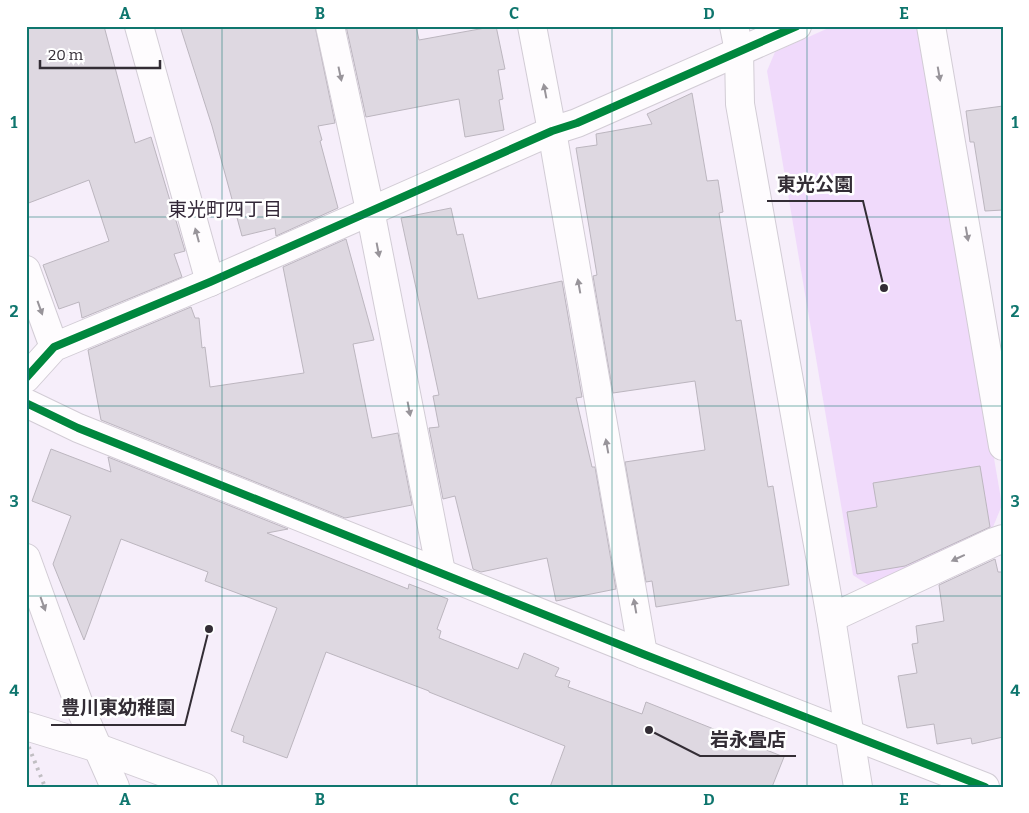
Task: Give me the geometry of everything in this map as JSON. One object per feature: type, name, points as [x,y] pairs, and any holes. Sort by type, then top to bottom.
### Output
[{"type":"street","points":[[140,26],[210,282]]},
{"type":"street","points":[[330,26],[370,210],[441,572]]},
{"type":"street","points":[[532,26],[643,654]]},
{"type":"street","points":[[26,378],[54,347],[210,282],[552,131],[576,123],[736,38],[797,26]]},
{"type":"street","points":[[931,26],[1003,446]]},
{"type":"street","points":[[736,38],[740,104],[831,618],[858,787]]},
{"type":"street","points":[[26,270],[54,347]]},
{"type":"street","points":[[26,403],[78,428],[643,654],[985,787]]},
{"type":"street","points":[[831,618],[1003,539]]},
{"type":"street","points":[[26,558],[81,710],[116,787]]},
{"type":"street","points":[[26,726],[98,748],[204,787]]},
{"type":"shaded area","points":[[833,26],[920,26],[1002,505],[993,527],[868,585],[853,575],[767,71],[775,52]]},
{"type":"building","points":[[26,26],[104,26],[135,143],[151,137],[185,251],[174,254],[182,277],[82,318],[79,302],[59,309],[43,265],[109,241],[89,180],[26,204]]},
{"type":"building","points":[[180,26],[315,26],[335,123],[318,126],[322,140],[320,141],[338,208],[276,236],[275,228],[242,236],[212,126]]},
{"type":"building","points":[[346,26],[416,26],[419,40],[496,26],[505,69],[498,70],[503,99],[499,100],[504,130],[465,137],[459,99],[366,117]]},
{"type":"building","points":[[692,93],[707,181],[718,180],[723,212],[719,213],[736,321],[741,320],[768,487],[773,486],[789,585],[656,607],[652,581],[646,582],[625,462],[705,450],[695,381],[613,393],[593,276],[597,275],[576,148],[597,145],[596,134],[652,124],[647,114]]},
{"type":"building","points":[[1003,106],[1003,210],[985,211],[974,142],[970,142],[966,111]]},
{"type":"building","points":[[451,208],[457,235],[463,234],[478,299],[562,281],[582,397],[576,398],[592,467],[595,467],[616,589],[556,601],[547,558],[481,572],[473,569],[455,496],[443,499],[429,428],[439,427],[433,396],[439,395],[401,218]]},
{"type":"building","points":[[346,239],[374,340],[353,344],[372,438],[398,433],[412,505],[345,518],[101,420],[88,350],[191,307],[195,318],[199,318],[202,348],[205,347],[210,387],[304,373],[283,267]]},
{"type":"building","points":[[51,449],[111,472],[108,457],[288,529],[267,533],[408,589],[409,584],[448,599],[437,629],[441,631],[439,638],[518,669],[524,653],[559,668],[555,676],[570,681],[568,687],[642,714],[646,702],[784,757],[772,787],[550,787],[565,746],[326,652],[287,758],[243,742],[244,736],[231,731],[277,608],[205,581],[208,572],[121,539],[84,640],[53,564],[71,516],[32,501]]},
{"type":"building","points":[[980,466],[990,527],[905,566],[857,574],[847,512],[877,507],[873,483]]},
{"type":"building","points":[[995,559],[998,572],[1003,572],[1003,737],[972,744],[971,738],[937,744],[934,724],[907,728],[898,676],[917,673],[912,644],[918,643],[916,626],[944,621],[939,585]]},
{"type":"railway","points":[[26,740],[45,787]]},
{"type":"cycle path","points":[[26,378],[54,347],[210,282],[552,131],[577,123],[797,26]]},
{"type":"cycle path","points":[[26,403],[78,428],[643,654],[985,787]]},
{"type":"place","name":"東光公園","points":[[884,288]]},
{"type":"place","name":"豊川東幼稚園","points":[[209,629]]},
{"type":"place","name":"岩永畳店","points":[[649,730]]},
{"type":"district","name":"東光町四丁目","points":[[225,209]]}]
